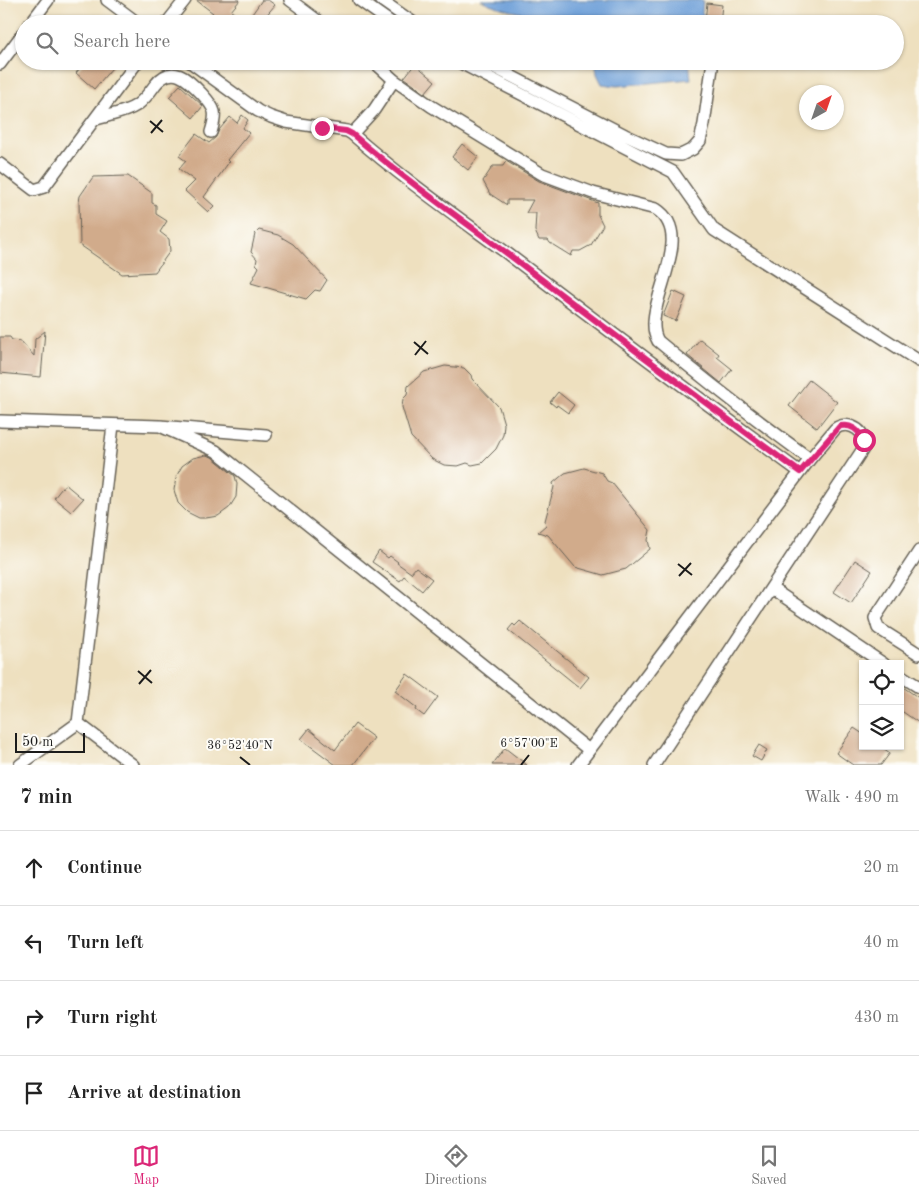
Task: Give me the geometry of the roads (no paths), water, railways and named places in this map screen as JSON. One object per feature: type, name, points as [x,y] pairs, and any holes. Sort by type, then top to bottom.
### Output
[{"type":"lane","points":[[37,15],[48,0]]},
{"type":"lane","points":[[107,0],[126,15]]},
{"type":"lane","points":[[173,15],[185,0]]},
{"type":"lane","points":[[290,0],[310,15]]},
{"type":"lane","points":[[359,0],[380,15]]},
{"type":"lane","points":[[381,0],[402,15]]},
{"type":"lane","points":[[0,64],[15,44]]},
{"type":"lane","points":[[0,164],[34,190],[44,187],[131,70]]},
{"type":"lane","points":[[202,70],[258,111],[271,117],[286,122],[346,131],[352,134],[383,161],[439,204],[694,396],[800,472]]},
{"type":"lane","points":[[383,70],[431,106],[542,174],[593,193],[656,209],[664,214],[670,226],[672,238],[667,271],[654,318],[655,337],[683,362],[754,418],[810,459]]},
{"type":"lane","points":[[475,70],[673,172],[714,230],[919,361]]},
{"type":"lane","points":[[499,70],[625,135],[666,154],[681,155],[693,149],[700,141],[712,70]]},
{"type":"lane","points":[[96,119],[131,108],[138,104],[162,76],[176,74],[195,86],[215,111],[211,132]]},
{"type":"lane","points":[[352,134],[374,110],[394,80]]},
{"type":"lane","points":[[0,421],[160,426],[266,434]]},
{"type":"lane","points":[[578,765],[810,459],[840,426],[847,424],[852,426],[860,433],[864,440],[863,449],[654,765]]},
{"type":"lane","points":[[20,765],[78,723],[113,426]]},
{"type":"lane","points":[[160,426],[216,451],[589,750]]},
{"type":"lane","points":[[919,551],[875,618],[878,628],[919,654]]},
{"type":"lane","points":[[772,588],[878,660]]},
{"type":"lane","points":[[904,678],[919,687]]},
{"type":"lane","points":[[78,723],[133,765]]},
{"type":"water","points":[[481,0],[703,0],[702,14],[710,15],[529,15]]},
{"type":"water","points":[[596,70],[690,70],[691,79],[617,86],[602,84]]}]
